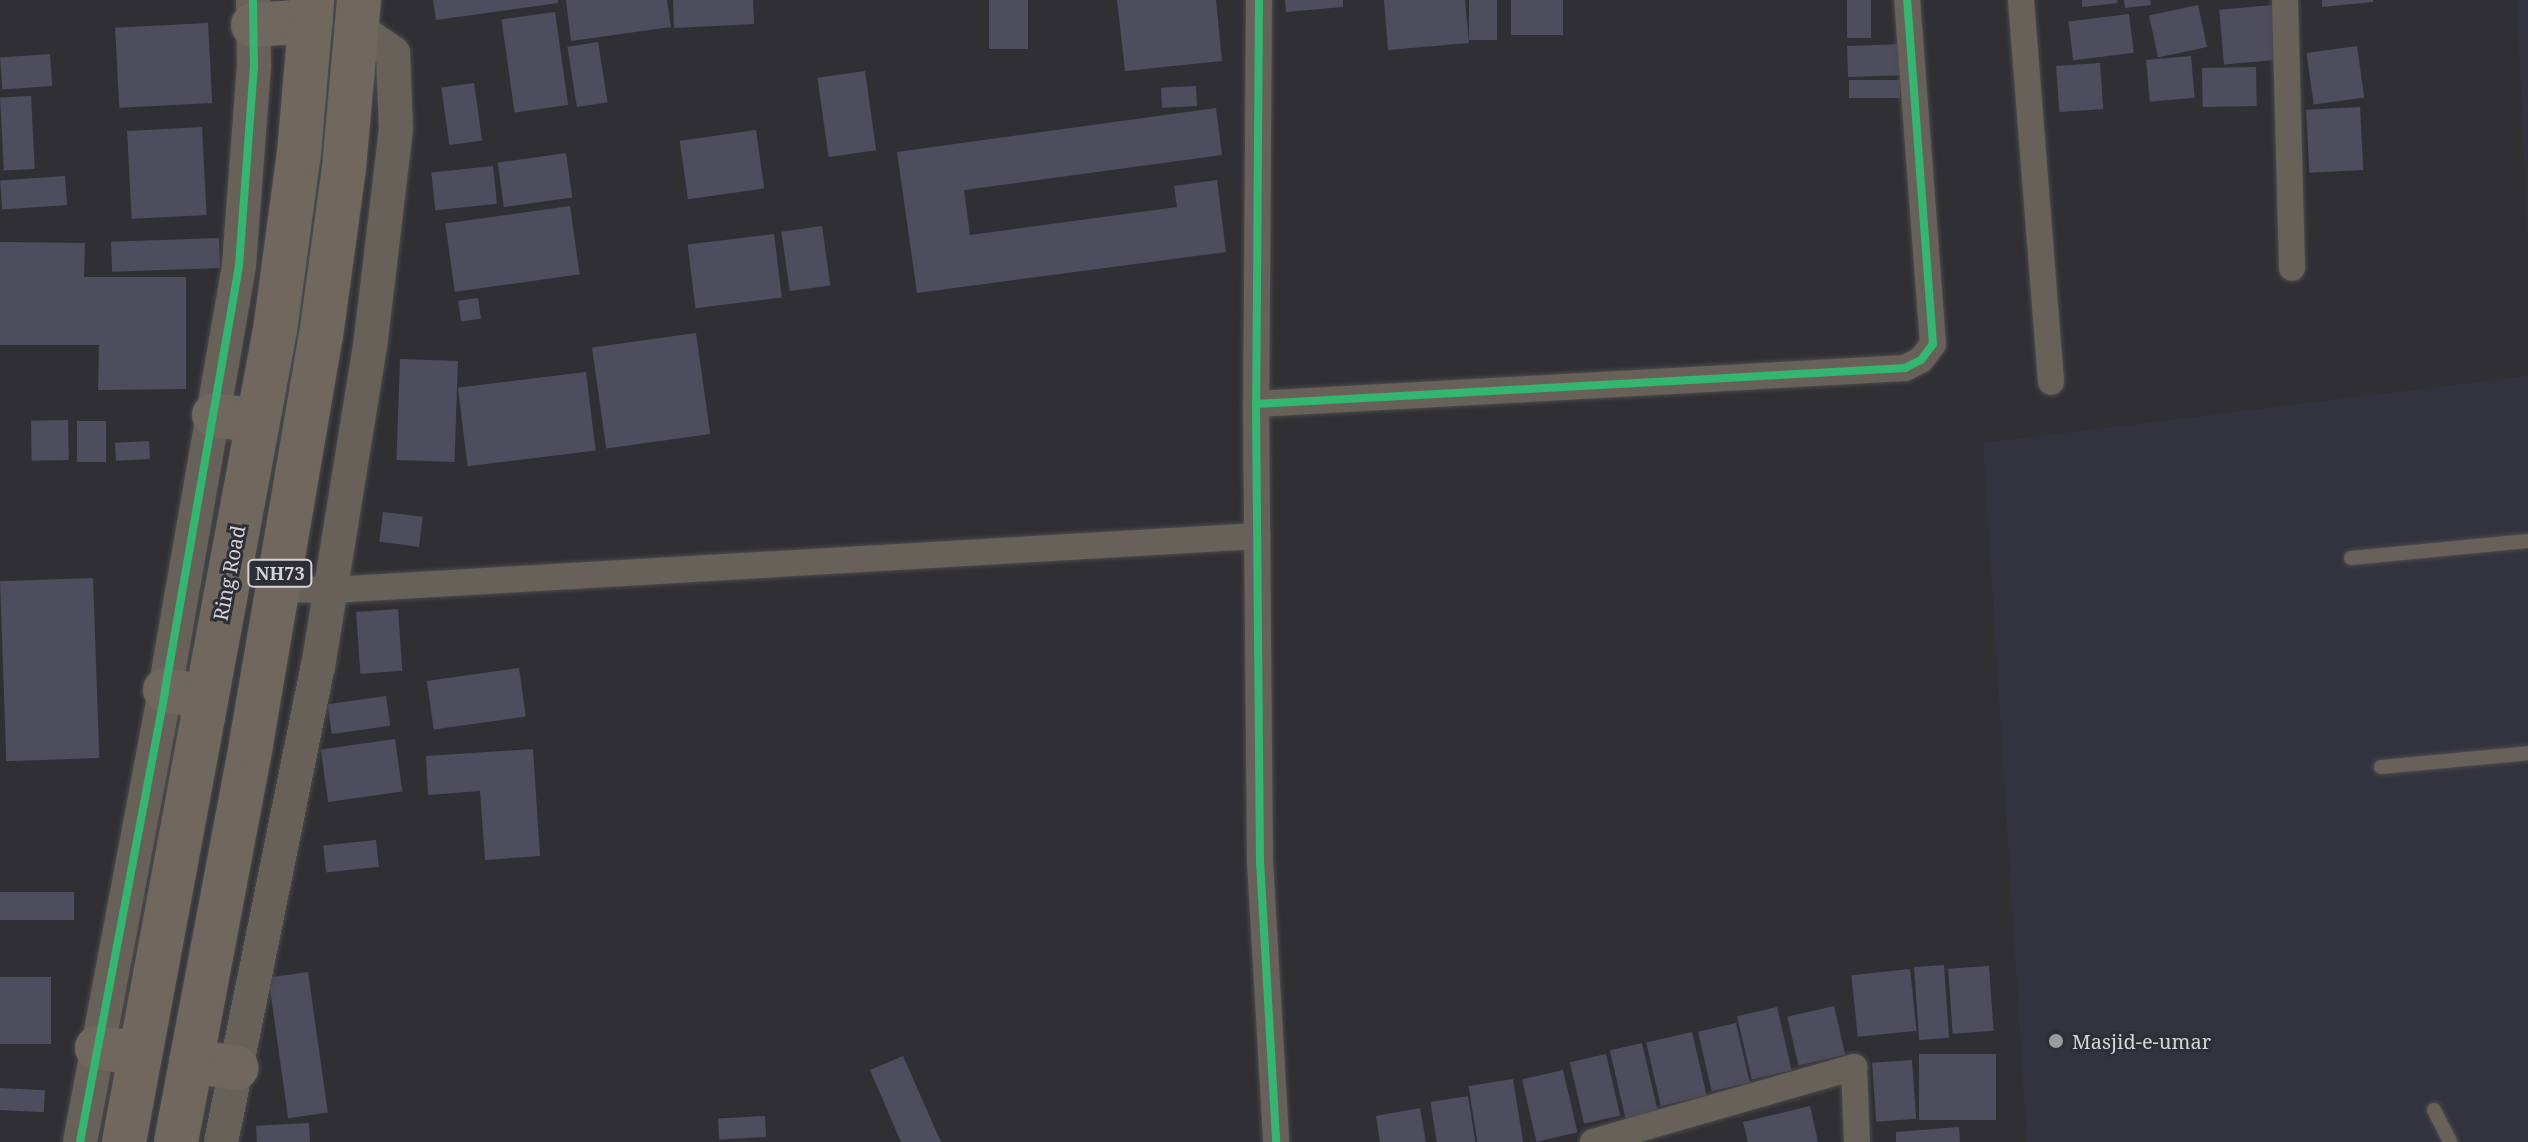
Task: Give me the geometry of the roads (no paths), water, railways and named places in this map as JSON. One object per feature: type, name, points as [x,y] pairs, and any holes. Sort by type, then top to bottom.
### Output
[{"type":"highway","points":[[253,12],[312,10]]},
{"type":"highway","name":"Ring Road","points":[[124,1142],[140,1053],[185,693],[257,421],[275,330],[299,153],[312,10]]},
{"type":"highway","name":"NH73","points":[[176,1142],[321,336],[344,168],[359,15]]},
{"type":"highway","points":[[214,415],[257,421]]},
{"type":"highway","points":[[97,1048],[140,1053]]},
{"type":"highway","points":[[191,1061],[236,1068]]},
{"type":"street","points":[[1259,0],[1256,404],[1260,861],[1276,1142]]},
{"type":"street","points":[[1256,404],[1905,368],[1921,360],[1933,344],[1907,0]]},
{"type":"street","points":[[2021,0],[2051,382]]},
{"type":"street","points":[[2285,0],[2292,268]]},
{"type":"street","points":[[80,1142],[97,1048],[185,693],[214,415],[239,265],[254,67],[253,12]]},
{"type":"street","points":[[221,1142],[332,590],[370,347],[396,130],[393,53],[359,15]]},
{"type":"street","points":[[277,589],[332,590],[1257,536]]},
{"type":"street","points":[[1593,1142],[1854,1067],[1857,1142]]},
{"type":"lane","points":[[2351,558],[2528,541]]},
{"type":"lane","points":[[2381,767],[2528,753]]},
{"type":"lane","points":[[2434,1110],[2450,1142]]},
{"type":"place","name":"Masjid-e-umar","points":[[2056,1041]]}]
